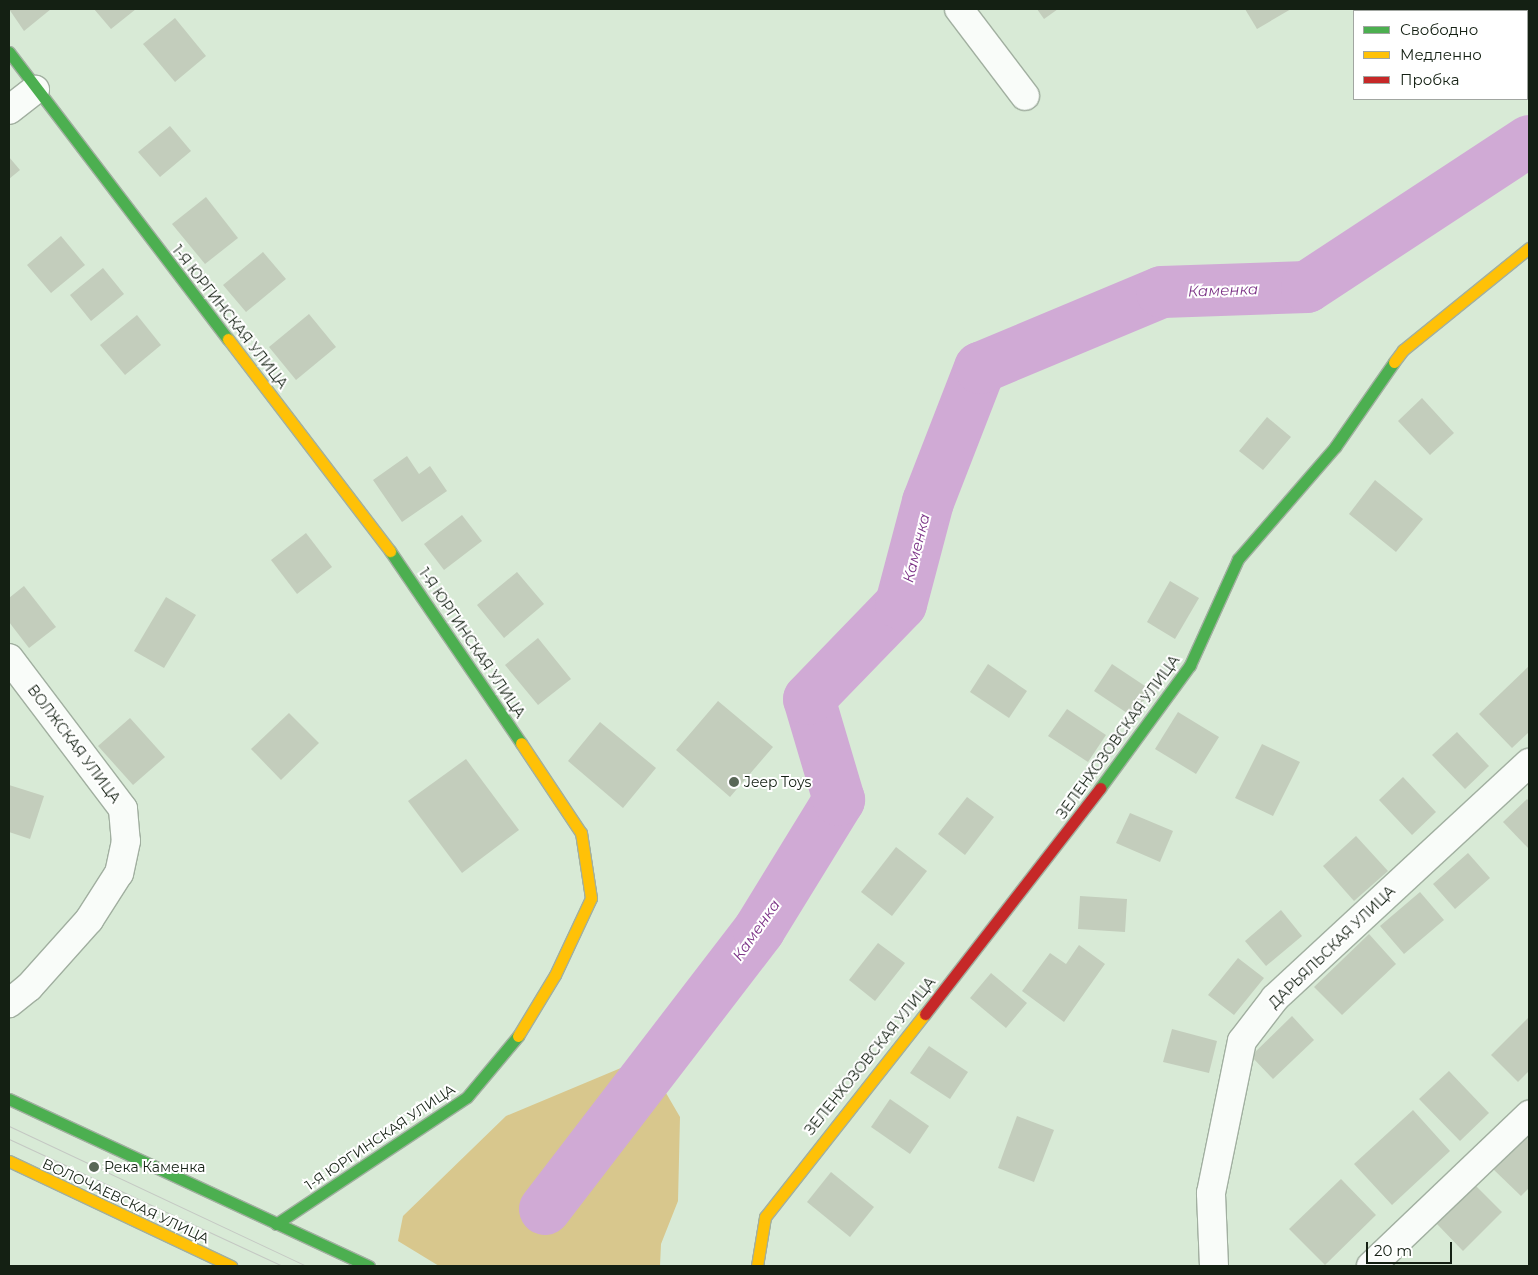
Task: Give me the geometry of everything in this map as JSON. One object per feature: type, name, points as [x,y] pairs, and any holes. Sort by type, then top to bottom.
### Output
[{"type":"street","points":[[959,9],[1025,96]]},
{"type":"street","name":"1-Я ЮРГИНСКАЯ УЛИЦА","points":[[9,52],[35,90],[400,564],[581,833],[591,898],[555,975],[513,1044],[467,1097],[276,1224]]},
{"type":"street","points":[[9,110],[35,90]]},
{"type":"street","name":"ЗЕЛЕНХОЗОВСКАЯ УЛИЦА","points":[[757,1266],[765,1217],[1062,840],[1190,665],[1238,558],[1335,447],[1402,350],[1529,248]]},
{"type":"street","name":"ВОЛЖСКАЯ УЛИЦА","points":[[9,658],[124,809],[126,842],[119,873],[89,920],[29,986],[9,1003]]},
{"type":"street","name":"ДАРЬЯЛЬСКАЯ УЛИЦА","points":[[1214,1266],[1211,1193],[1242,1041],[1275,998],[1529,763]]},
{"type":"street","points":[[9,1099],[369,1266]]},
{"type":"street","points":[[1371,1266],[1529,1115]]},
{"type":"street","name":"ВОЛОЧАЕВСКАЯ УЛИЦА","points":[[9,1161],[231,1266]]},
{"type":"shaded area","points":[[628,1065],[659,1081],[680,1117],[678,1201],[661,1244],[660,1266],[439,1266],[398,1241],[403,1216],[506,1116]]},
{"type":"building","points":[[9,9],[51,9],[24,31]]},
{"type":"building","points":[[94,9],[136,9],[111,29]]},
{"type":"building","points":[[1037,9],[1058,9],[1044,19]]},
{"type":"building","points":[[1245,9],[1291,9],[1257,29]]},
{"type":"building","points":[[175,18],[206,56],[175,82],[143,44]]},
{"type":"building","points":[[170,126],[191,151],[160,177],[138,152]]},
{"type":"building","points":[[9,157],[20,170],[9,179]]},
{"type":"building","points":[[206,197],[238,238],[205,264],[172,224]]},
{"type":"building","points":[[61,236],[85,265],[51,293],[27,265]]},
{"type":"building","points":[[263,252],[286,279],[246,312],[223,285]]},
{"type":"building","points":[[103,268],[124,294],[91,321],[70,295]]},
{"type":"building","points":[[309,314],[336,347],[296,380],[269,347]]},
{"type":"building","points":[[137,315],[161,345],[125,375],[100,345]]},
{"type":"building","points":[[1422,398],[1454,433],[1430,455],[1398,421]]},
{"type":"building","points":[[1267,417],[1291,437],[1263,470],[1239,451]]},
{"type":"building","points":[[407,456],[419,474],[430,466],[447,491],[402,522],[373,480]]},
{"type":"building","points":[[1375,480],[1423,519],[1396,552],[1349,514]]},
{"type":"building","points":[[462,515],[482,541],[444,570],[424,544]]},
{"type":"building","points":[[306,533],[332,567],[297,594],[271,560]]},
{"type":"building","points":[[517,572],[544,604],[504,638],[477,605]]},
{"type":"building","points":[[1170,581],[1199,598],[1175,639],[1147,622]]},
{"type":"building","points":[[24,586],[56,627],[29,648],[9,622],[9,598]]},
{"type":"building","points":[[166,597],[196,615],[164,668],[134,651]]},
{"type":"building","points":[[538,638],[571,679],[538,705],[505,665]]},
{"type":"building","points":[[988,664],[1027,691],[1009,718],[970,692]]},
{"type":"building","points":[[1112,664],[1151,690],[1133,717],[1094,691]]},
{"type":"building","points":[[1529,666],[1529,732],[1512,748],[1479,714]]},
{"type":"building","points":[[718,701],[773,747],[730,797],[676,750]]},
{"type":"building","points":[[1067,709],[1106,735],[1088,762],[1048,736]]},
{"type":"building","points":[[1178,712],[1219,737],[1196,774],[1155,749]]},
{"type":"building","points":[[289,713],[319,743],[281,780],[251,749]]},
{"type":"building","points":[[130,718],[165,757],[133,785],[98,746]]},
{"type":"building","points":[[600,722],[656,768],[623,808],[568,761]]},
{"type":"building","points":[[1457,732],[1489,766],[1465,789],[1432,755]]},
{"type":"building","points":[[1262,744],[1300,762],[1273,816],[1235,798]]},
{"type":"building","points":[[466,759],[519,830],[462,873],[408,801]]},
{"type":"building","points":[[1403,777],[1436,812],[1412,835],[1379,800]]},
{"type":"building","points":[[9,785],[44,796],[30,839],[9,832]]},
{"type":"building","points":[[967,797],[994,817],[965,855],[938,834]]},
{"type":"building","points":[[1527,799],[1529,801],[1529,849],[1503,822]]},
{"type":"building","points":[[1130,813],[1173,831],[1160,862],[1116,843]]},
{"type":"building","points":[[1356,836],[1388,871],[1354,901],[1323,866]]},
{"type":"building","points":[[896,847],[927,871],[892,916],[861,892]]},
{"type":"building","points":[[1468,853],[1490,878],[1455,909],[1433,884]]},
{"type":"building","points":[[1420,892],[1444,920],[1404,954],[1380,926]]},
{"type":"building","points":[[1080,896],[1127,899],[1125,932],[1078,929]]},
{"type":"building","points":[[1281,910],[1302,936],[1266,966],[1245,941]]},
{"type":"building","points":[[1369,934],[1396,964],[1342,1015],[1314,987]]},
{"type":"building","points":[[878,943],[905,963],[875,1001],[849,980]]},
{"type":"building","points":[[1079,945],[1105,964],[1064,1022],[1022,991],[1050,953],[1066,964]]},
{"type":"building","points":[[1238,958],[1264,978],[1234,1015],[1208,995]]},
{"type":"building","points":[[991,973],[1027,1003],[1006,1028],[970,998]]},
{"type":"building","points":[[1292,1016],[1314,1040],[1273,1079],[1251,1056]]},
{"type":"building","points":[[1529,1017],[1529,1071],[1518,1082],[1491,1055]]},
{"type":"building","points":[[1172,1029],[1217,1041],[1209,1073],[1163,1062]]},
{"type":"building","points":[[929,1046],[968,1072],[950,1099],[910,1073]]},
{"type":"building","points":[[1449,1071],[1489,1113],[1460,1141],[1419,1099]]},
{"type":"building","points":[[890,1099],[929,1126],[910,1154],[871,1127]]},
{"type":"building","points":[[1413,1110],[1450,1151],[1392,1205],[1354,1164]]},
{"type":"building","points":[[1017,1116],[1054,1130],[1034,1182],[998,1168]]},
{"type":"building","points":[[1529,1133],[1529,1188],[1521,1196],[1493,1169]]},
{"type":"building","points":[[831,1172],[874,1207],[850,1237],[807,1202]]},
{"type":"building","points":[[1341,1179],[1376,1215],[1325,1265],[1289,1229]]},
{"type":"building","points":[[1475,1185],[1502,1212],[1463,1251],[1436,1223]]},
{"type":"waterway","name":"Каменка","points":[[545,1209],[759,930],[839,800],[809,699],[901,604],[928,502],[980,368],[1162,292],[1307,287],[1529,141]]},
{"type":"tram line","points":[[9,1126],[307,1266]]},
{"type":"tram line","points":[[9,1139],[282,1266]]},
{"type":"traffic: fast","points":[[9,52],[228,339]]},
{"type":"traffic: fast","points":[[1100,788],[1190,665],[1238,559],[1335,447],[1394,362]]},
{"type":"traffic: fast","points":[[390,551],[521,743]]},
{"type":"traffic: fast","points":[[276,1224],[467,1097],[518,1036]]},
{"type":"traffic: fast","points":[[9,1099],[369,1266]]},
{"type":"traffic: slow","points":[[1394,362],[1403,350],[1529,248]]},
{"type":"traffic: slow","points":[[228,339],[390,551]]},
{"type":"traffic: slow","points":[[518,1036],[555,975],[591,898],[581,833],[521,743]]},
{"type":"traffic: slow","points":[[757,1266],[765,1217],[925,1014]]},
{"type":"traffic: slow","points":[[9,1161],[231,1266]]},
{"type":"traffic: jam","points":[[925,1014],[1100,788]]},
{"type":"place","name":"Jeep Toys","points":[[734,782]]},
{"type":"place","name":"Река Каменка","points":[[94,1167]]}]
